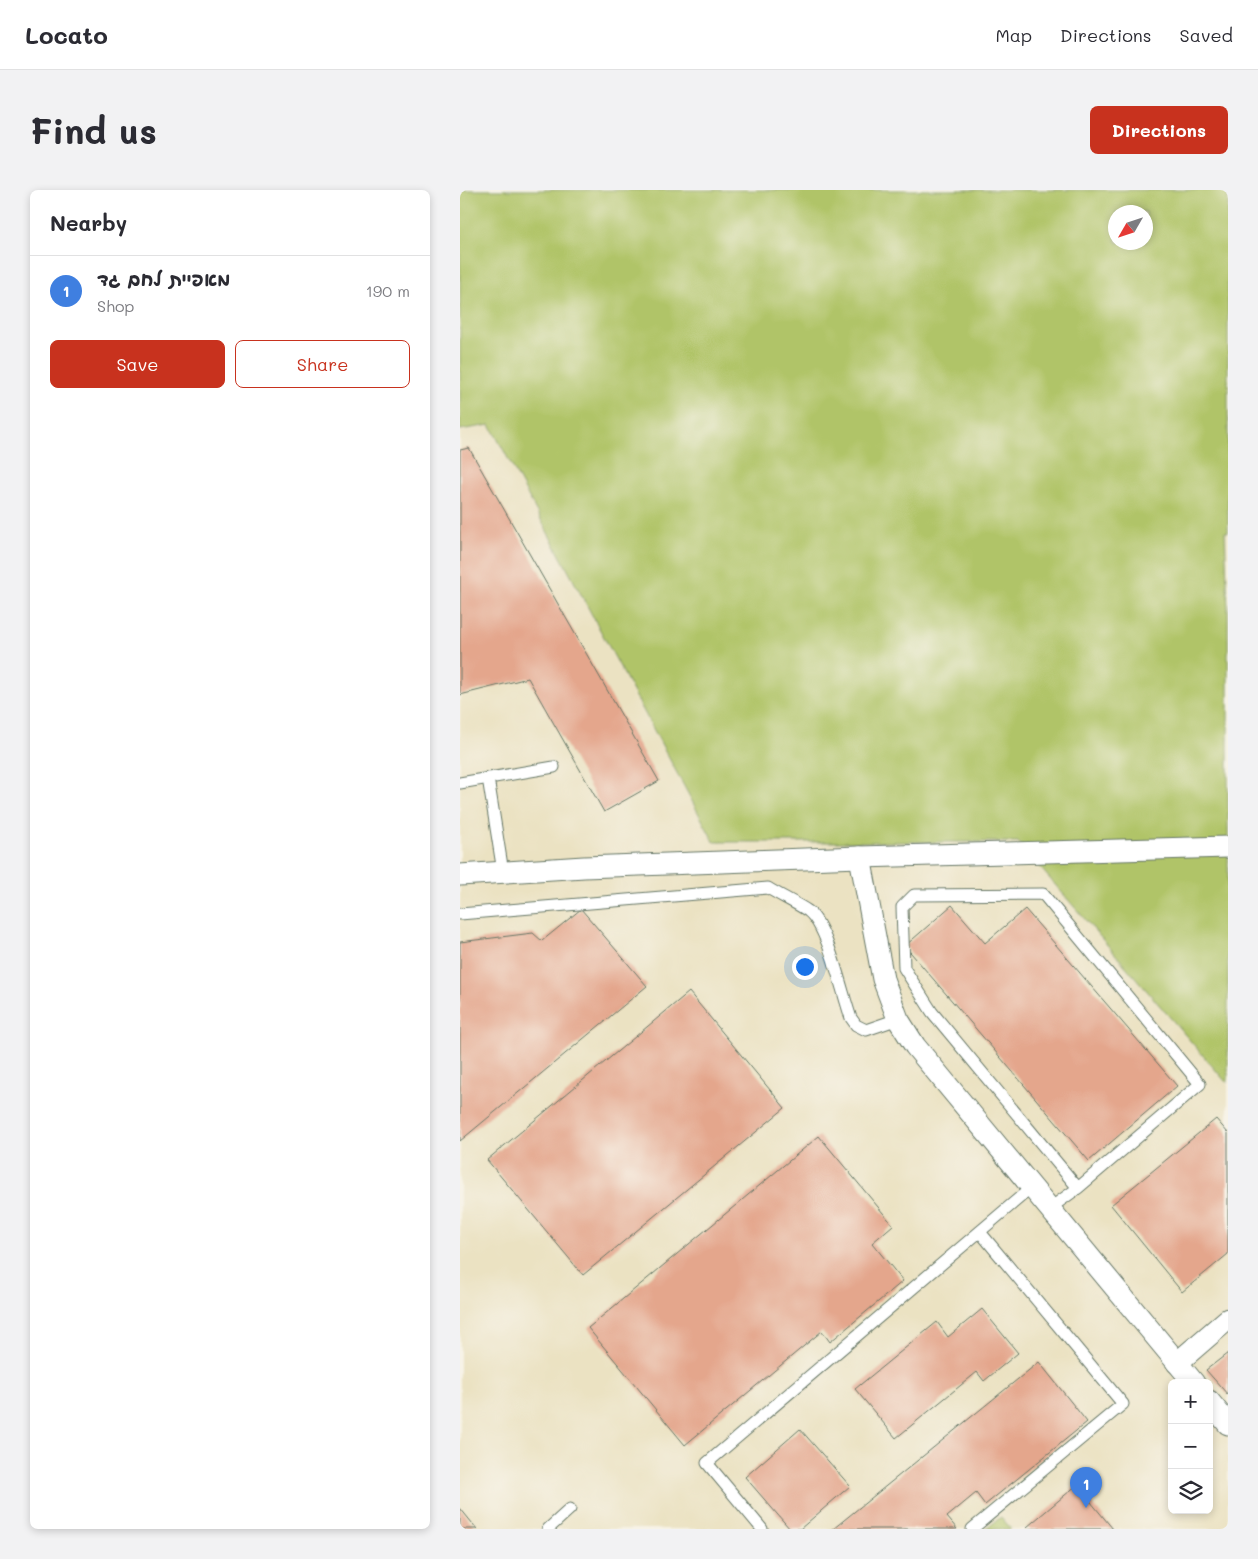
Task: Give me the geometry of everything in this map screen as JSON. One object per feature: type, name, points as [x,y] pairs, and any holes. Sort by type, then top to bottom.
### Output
[{"type":"street","points":[[460,876],[584,866],[1228,847]]},
{"type":"street","points":[[860,857],[883,980],[898,1019],[915,1046],[1191,1379]]},
{"type":"street","points":[[1177,1363],[1228,1318]]},
{"type":"street","points":[[1213,1407],[1228,1424]]},
{"type":"lane","points":[[460,783],[554,767]]},
{"type":"lane","points":[[488,778],[503,872]]},
{"type":"lane","points":[[460,914],[768,888],[809,912],[817,922],[828,944],[850,1018],[856,1025],[866,1030],[898,1019]]},
{"type":"lane","points":[[1049,1209],[1078,1188],[1200,1084],[1043,894],[914,895],[902,907],[904,968],[932,1012],[1078,1188]]},
{"type":"lane","points":[[762,1529],[707,1464],[1031,1188]]},
{"type":"lane","points":[[972,1529],[1123,1404],[980,1232]]},
{"type":"lane","points":[[548,1529],[570,1509]]},
{"type":"green space","points":[[460,190],[1228,190],[1228,532],[1225,532],[1228,611],[1228,1081],[1226,1082],[1018,842],[714,842],[490,425],[460,430]]},
{"type":"green space","points":[[1001,1517],[1011,1529],[986,1529]]},
{"type":"building","points":[[469,448],[659,781],[604,812],[528,678],[460,695],[460,450]]},
{"type":"building","points":[[952,905],[985,943],[1025,909],[1177,1086],[1089,1161],[905,946]]},
{"type":"building","points":[[581,909],[647,986],[460,1141],[460,942],[533,933],[542,941]]},
{"type":"building","points":[[689,992],[785,1108],[583,1275],[487,1160]]},
{"type":"building","points":[[1216,1119],[1228,1133],[1228,1254],[1182,1292],[1111,1205]]},
{"type":"building","points":[[819,1136],[893,1225],[872,1243],[903,1281],[830,1342],[822,1331],[685,1445],[588,1328]]},
{"type":"building","points":[[982,1309],[1018,1353],[984,1381],[977,1372],[896,1438],[855,1389],[937,1322],[948,1337]]},
{"type":"building","points":[[1228,1353],[1228,1395],[1206,1370]]},
{"type":"building","points":[[1039,1362],[1087,1422],[985,1505],[976,1493],[947,1517],[957,1529],[833,1529]]},
{"type":"building","points":[[800,1429],[850,1486],[800,1529],[790,1529],[745,1477]]},
{"type":"building","points":[[1077,1485],[1113,1529],[1029,1529],[1027,1527]]},
{"type":"building","points":[[460,1508],[477,1529],[460,1529]]},
{"type":"place","name":"מאפיית לחם גד","points":[[1086,1508]]}]
